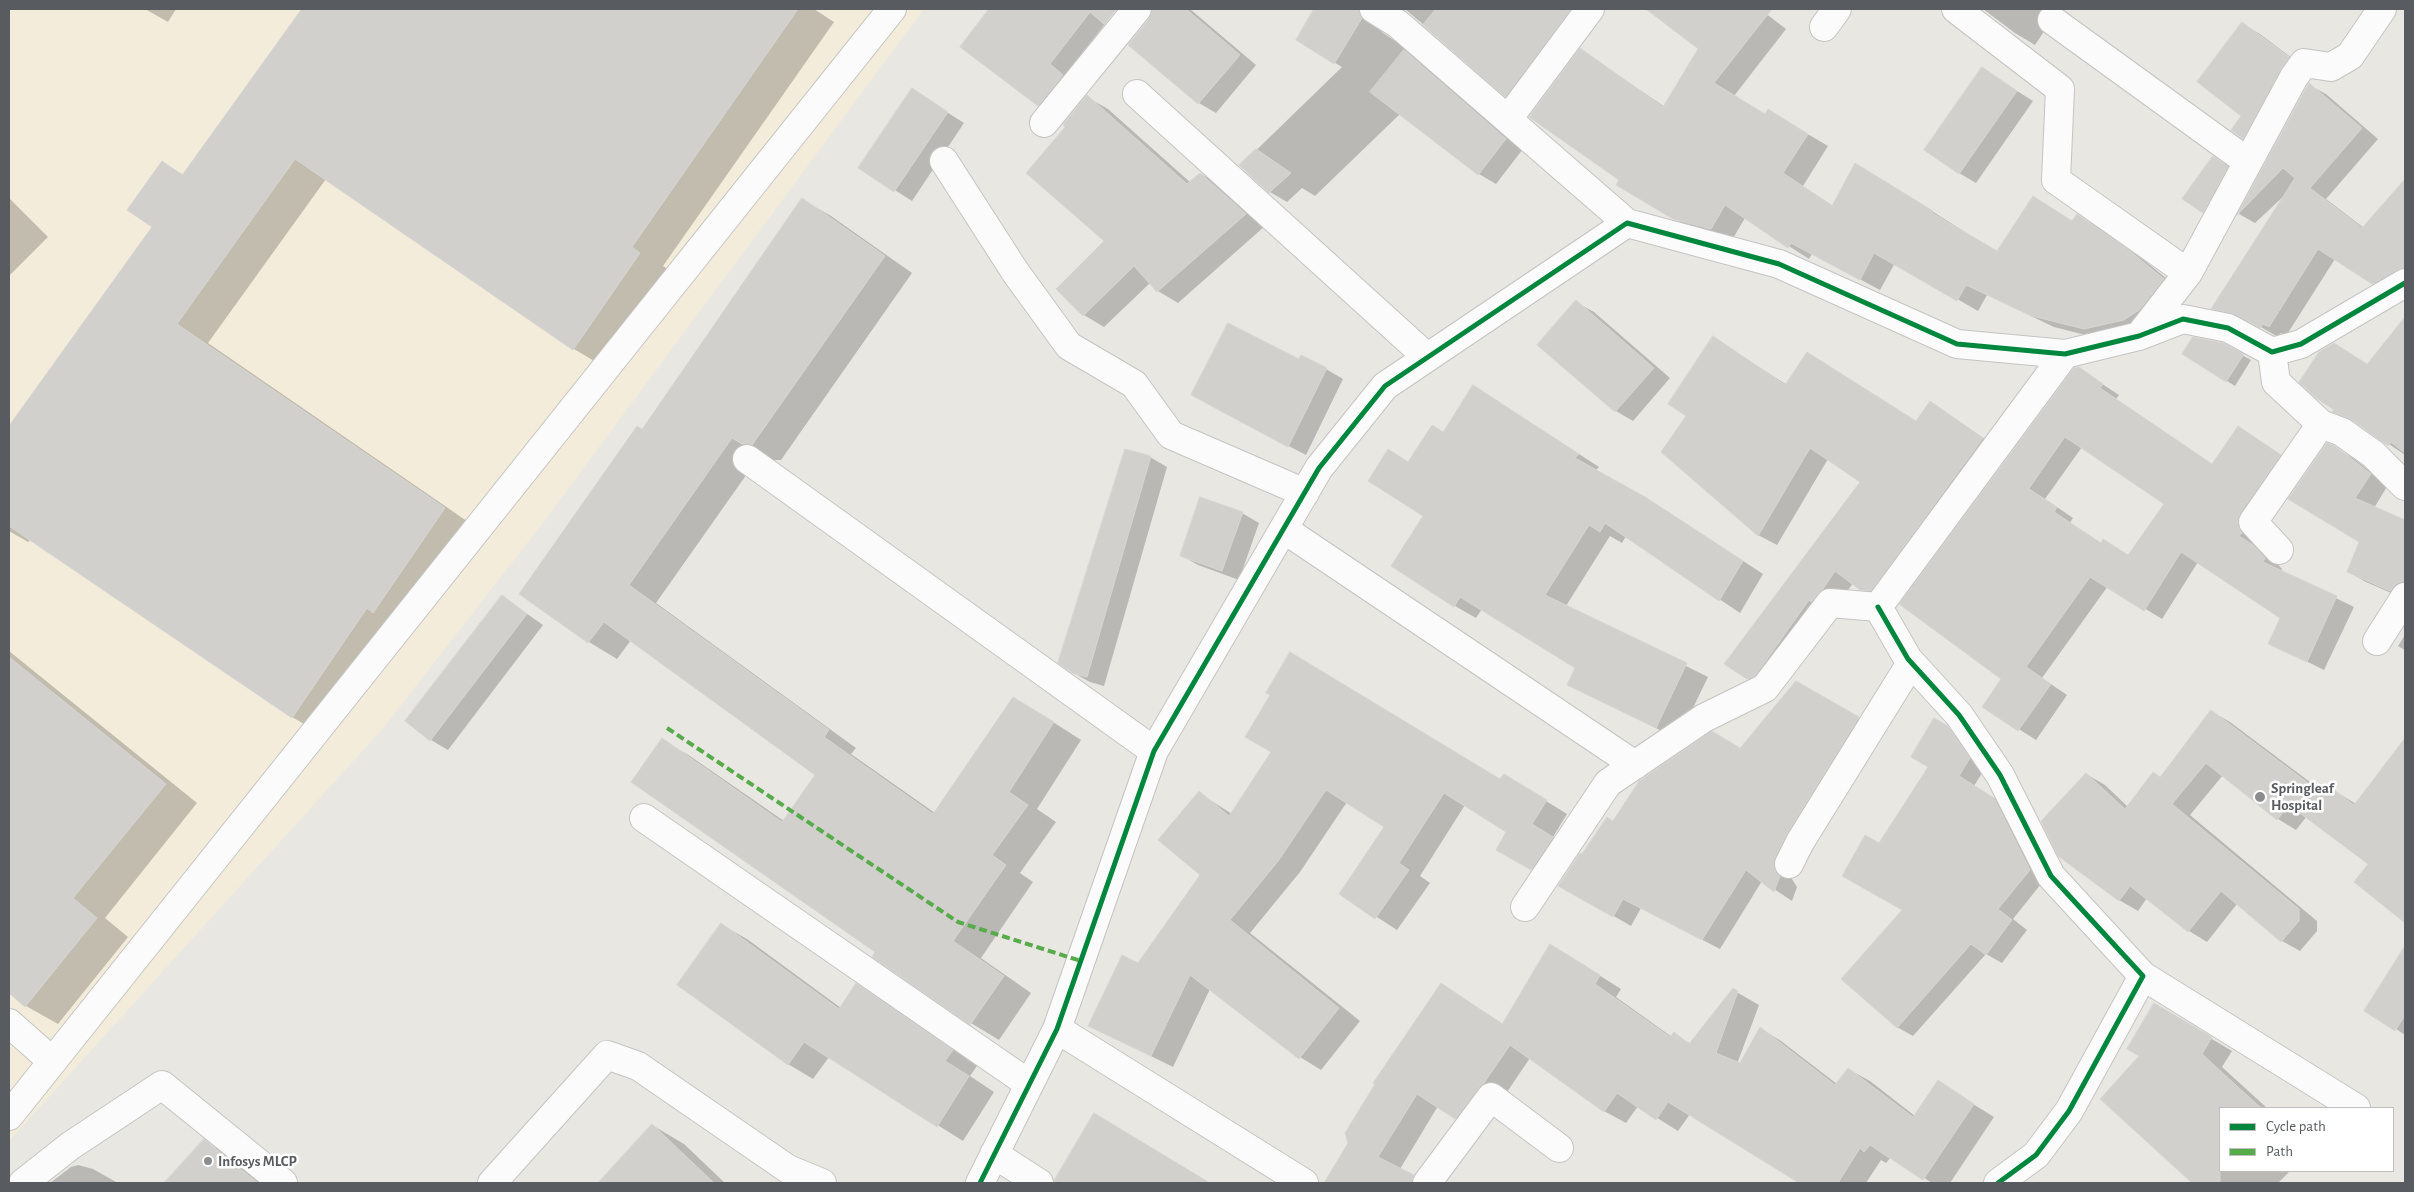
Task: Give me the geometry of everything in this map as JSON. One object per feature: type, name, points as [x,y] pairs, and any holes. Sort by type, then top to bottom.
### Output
[{"type":"street","points":[[9,1116],[892,9]]},
{"type":"street","points":[[1044,123],[1137,9]]},
{"type":"street","points":[[1374,9],[1404,16],[1508,119],[1627,223],[1779,264],[1957,344],[2065,354],[2139,336],[2183,319],[2228,328],[2272,352],[2301,344],[2405,283]]},
{"type":"street","points":[[1508,119],[1590,9]]},
{"type":"street","points":[[1956,9],[2060,89],[2056,180],[2188,273]]},
{"type":"street","points":[[2139,336],[2188,273],[2294,77],[2304,63],[2330,67],[2350,56],[2382,9]]},
{"type":"street","points":[[2052,20],[2248,162]]},
{"type":"street","points":[[1137,94],[1427,357]]},
{"type":"street","points":[[944,161],[1016,273],[1069,346],[1134,384],[1171,434],[1306,493]]},
{"type":"street","points":[[980,1183],[1056,1029],[1154,751],[1285,530],[1319,468],[1384,386],[1627,223]]},
{"type":"street","points":[[2272,352],[2276,382],[2321,424],[2342,432],[2373,454],[2405,486]]},
{"type":"street","points":[[1878,607],[2065,354]]},
{"type":"street","points":[[2279,550],[2253,522],[2321,424]]},
{"type":"street","points":[[747,459],[1154,751]]},
{"type":"street","points":[[1285,530],[1635,765]]},
{"type":"street","points":[[2377,641],[2405,598]]},
{"type":"street","points":[[1525,907],[1608,783],[1704,718],[1765,688],[1830,602],[1878,607]]},
{"type":"street","points":[[1878,607],[1911,663],[1959,715],[2000,775],[2051,876],[2143,976],[2354,1107]]},
{"type":"street","points":[[1789,864],[1800,842],[1911,663]]},
{"type":"street","points":[[644,818],[1029,1084]]},
{"type":"street","points":[[1998,1183],[2036,1155],[2069,1112],[2143,976]]},
{"type":"street","points":[[9,1023],[52,1061]]},
{"type":"street","points":[[1056,1029],[1304,1183]]},
{"type":"street","points":[[492,1183],[607,1056],[638,1066],[788,1169],[822,1183]]},
{"type":"street","points":[[23,1183],[70,1146],[162,1085],[283,1183]]},
{"type":"street","points":[[1427,1183],[1492,1097],[1559,1148]]},
{"type":"street","points":[[994,1154],[1039,1183]]},
{"type":"shaded area","points":[[9,9],[924,9],[539,528],[385,726],[9,1141]]},
{"type":"building","points":[[302,9],[798,9],[632,247],[640,253],[573,350],[295,159],[177,324],[445,508],[373,613],[367,608],[292,718],[9,526],[9,426],[152,227],[127,210],[162,161],[182,175]]},
{"type":"building","points":[[989,9],[1117,9],[1104,24],[1090,12],[1050,64],[1063,75],[1038,106],[960,47]]},
{"type":"building","points":[[1152,9],[1186,9],[1240,55],[1198,104],[1128,45],[1149,19]]},
{"type":"building","points":[[1314,9],[1358,9],[1362,18],[1334,64],[1296,40]]},
{"type":"building","points":[[1436,9],[1571,9],[1505,97],[1423,25]]},
{"type":"building","points":[[1646,9],[1772,9],[1714,83],[1765,114],[1768,109],[1808,134],[1783,173],[1832,206],[1855,163],[1933,211],[1932,213],[1997,251],[2033,196],[2072,221],[2077,214],[2125,247],[2164,279],[2139,310],[2124,320],[2084,329],[2032,316],[1966,285],[1957,301],[1874,253],[1860,280],[1791,243],[1788,248],[1725,205],[1711,229],[1673,219],[1616,185],[1619,180],[1529,117],[1580,48],[1663,107],[1698,49]]},
{"type":"building","points":[[2242,22],[2289,57],[2243,139],[2231,130],[2241,116],[2197,82]]},
{"type":"building","points":[[1404,50],[1506,139],[1478,175],[1370,92]]},
{"type":"building","points":[[1982,67],[2017,91],[1959,174],[1924,150]]},
{"type":"building","points":[[2309,83],[2362,128],[2310,188],[2362,228],[2405,179],[2405,267],[2372,284],[2318,249],[2269,327],[2263,324],[2260,328],[2235,314],[2211,309],[2295,178],[2283,168],[2237,215]]},
{"type":"building","points":[[912,88],[948,112],[894,192],[858,168]]},
{"type":"building","points":[[1087,95],[1187,184],[1200,173],[1246,214],[1157,292],[1134,266],[1083,316],[1056,289],[1104,241],[1026,173],[1065,127],[1063,125]]},
{"type":"building","points":[[1256,149],[1291,173],[1269,193],[1239,165]]},
{"type":"building","points":[[2213,156],[2228,167],[2203,213],[2182,199]]},
{"type":"building","points":[[802,198],[885,256],[752,445],[742,444],[732,438],[629,585],[829,730],[824,737],[933,814],[1013,697],[1054,722],[1009,792],[1028,805],[992,855],[1006,865],[953,941],[1004,976],[970,1025],[872,957],[875,952],[631,782],[662,738],[782,822],[815,775],[604,622],[588,643],[519,594],[637,426],[642,429]]},
{"type":"building","points":[[1576,300],[1654,368],[1615,412],[1537,345]]},
{"type":"building","points":[[2405,317],[2405,453],[2391,442],[2388,446],[2351,419],[2332,412],[2334,410],[2316,398],[2299,382],[2319,352],[2334,343],[2367,364]]},
{"type":"building","points":[[1228,323],[1299,359],[1301,355],[1327,368],[1288,447],[1191,395]]},
{"type":"building","points":[[1713,336],[1785,385],[1807,352],[1916,421],[1930,401],[1983,438],[1871,591],[1860,590],[1835,571],[1823,589],[1811,602],[1809,600],[1755,676],[1747,679],[1724,664],[1860,482],[1810,448],[1758,536],[1661,452],[1686,416],[1668,404]]},
{"type":"building","points":[[2193,337],[2223,343],[2244,354],[2226,382],[2182,354]]},
{"type":"building","points":[[2079,367],[2103,384],[2100,388],[2212,464],[2238,426],[2281,455],[2240,513],[2238,526],[2242,533],[2239,536],[2253,545],[2265,558],[2263,562],[2337,596],[2307,662],[2268,644],[2280,618],[2181,552],[2144,611],[2090,577],[2026,667],[2051,684],[2018,731],[1982,707],[2001,679],[1899,604],[2074,368]],"holes":[[[2065,437],[2164,504],[2128,555],[2103,539],[2101,543],[2054,512],[2057,507],[2029,489]]]},
{"type":"building","points":[[1473,385],[1579,454],[1575,458],[1645,497],[1743,561],[1719,601],[1605,523],[1600,532],[1589,525],[1545,595],[1687,663],[1656,728],[1567,685],[1575,668],[1460,597],[1454,607],[1391,566],[1423,516],[1368,481],[1388,449],[1408,462],[1432,425],[1443,432]]},
{"type":"building","points":[[2327,443],[2335,446],[2371,474],[2355,498],[2405,520],[2405,581],[2397,583],[2390,591],[2347,572],[2359,542],[2288,499]]},
{"type":"building","points":[[1125,449],[1151,456],[1087,677],[1072,673],[1058,663]]},
{"type":"building","points":[[1200,497],[1243,512],[1222,571],[1180,556]]},
{"type":"building","points":[[502,595],[527,614],[430,741],[405,721]]},
{"type":"building","points":[[1290,652],[1500,779],[1504,774],[1547,800],[1532,824],[1553,837],[1531,870],[1496,850],[1506,832],[1444,793],[1399,863],[1409,870],[1375,919],[1339,894],[1384,827],[1326,790],[1279,860],[1230,920],[1339,1008],[1299,1059],[1190,975],[1151,1056],[1088,1026],[1122,955],[1138,963],[1200,875],[1158,840],[1199,791],[1229,816],[1271,752],[1245,737],[1270,695],[1266,693]]},
{"type":"building","points":[[9,657],[166,784],[73,898],[97,918],[25,1007],[9,993]]},
{"type":"building","points":[[1796,681],[1859,717],[1787,834],[1775,857],[1774,865],[1780,876],[1774,892],[1746,870],[1702,940],[1623,899],[1613,917],[1558,886],[1607,817],[1613,821],[1639,781],[1712,731],[1740,748]]},
{"type":"building","points":[[2211,710],[2324,795],[2330,787],[2354,805],[2405,738],[2405,923],[2354,882],[2368,864],[2289,805],[2277,820],[2206,763],[2172,804],[2299,909],[2299,921],[2281,942],[2221,891],[2188,932],[2130,886],[2119,901],[2058,856],[2041,821],[2086,773],[2125,809],[2153,772],[2160,777]]},
{"type":"building","points":[[1934,718],[1948,726],[1970,758],[1959,776],[1994,798],[2030,870],[1998,909],[2012,920],[1986,955],[1971,944],[1897,1028],[1841,979],[1902,910],[1842,876],[1865,835],[1879,843],[1928,767],[1911,757]]},
{"type":"building","points":[[721,923],[839,1009],[856,983],[953,1050],[945,1061],[969,1076],[937,1127],[804,1042],[788,1065],[677,985]]},
{"type":"building","points":[[1550,944],[1600,975],[1595,984],[1670,1037],[1674,1032],[1689,1044],[1733,988],[1738,991],[1716,1053],[1740,1063],[1760,1027],[1835,1085],[1848,1068],[1913,1117],[1938,1080],[1974,1104],[1923,1180],[1870,1145],[1864,1152],[1860,1148],[1838,1183],[1799,1183],[1668,1102],[1656,1120],[1617,1093],[1604,1112],[1510,1045],[1484,1083],[1455,1119],[1417,1094],[1378,1157],[1414,1175],[1412,1183],[1324,1183],[1348,1143],[1345,1133],[1375,1084],[1373,1083],[1441,983],[1502,1024]]},
{"type":"building","points":[[2405,946],[2405,1015],[2395,1031],[2364,1011]]},
{"type":"building","points":[[2154,1003],[2212,1037],[2202,1054],[2260,1107],[2219,1107],[2220,1183],[2192,1183],[2100,1099],[2139,1056],[2127,1049]]},
{"type":"building","points":[[1094,1113],[1210,1183],[1055,1183],[1054,1181]]},
{"type":"building","points":[[652,1124],[714,1183],[598,1183]]},
{"type":"building","name":"Infosys MLCP","points":[[204,1139],[239,1168],[258,1183],[164,1183]]},
{"type":"marked path","points":[[667,728],[958,922],[1081,961]]},
{"type":"cycle path","points":[[980,1183],[1057,1029],[1154,751],[1319,468],[1385,386],[1627,223],[1779,264],[1957,344],[2065,354],[2139,336],[2183,319],[2228,328],[2272,352],[2301,344],[2405,283]]},
{"type":"cycle path","points":[[1878,607],[1908,659],[1959,715],[2000,775],[2051,876],[2143,976],[2069,1111],[2036,1155],[1998,1183]]},
{"type":"place","name":"Springleaf Hospital","points":[[2260,797]]},
{"type":"place","name":"Infosys MLCP","points":[[208,1161]]}]
